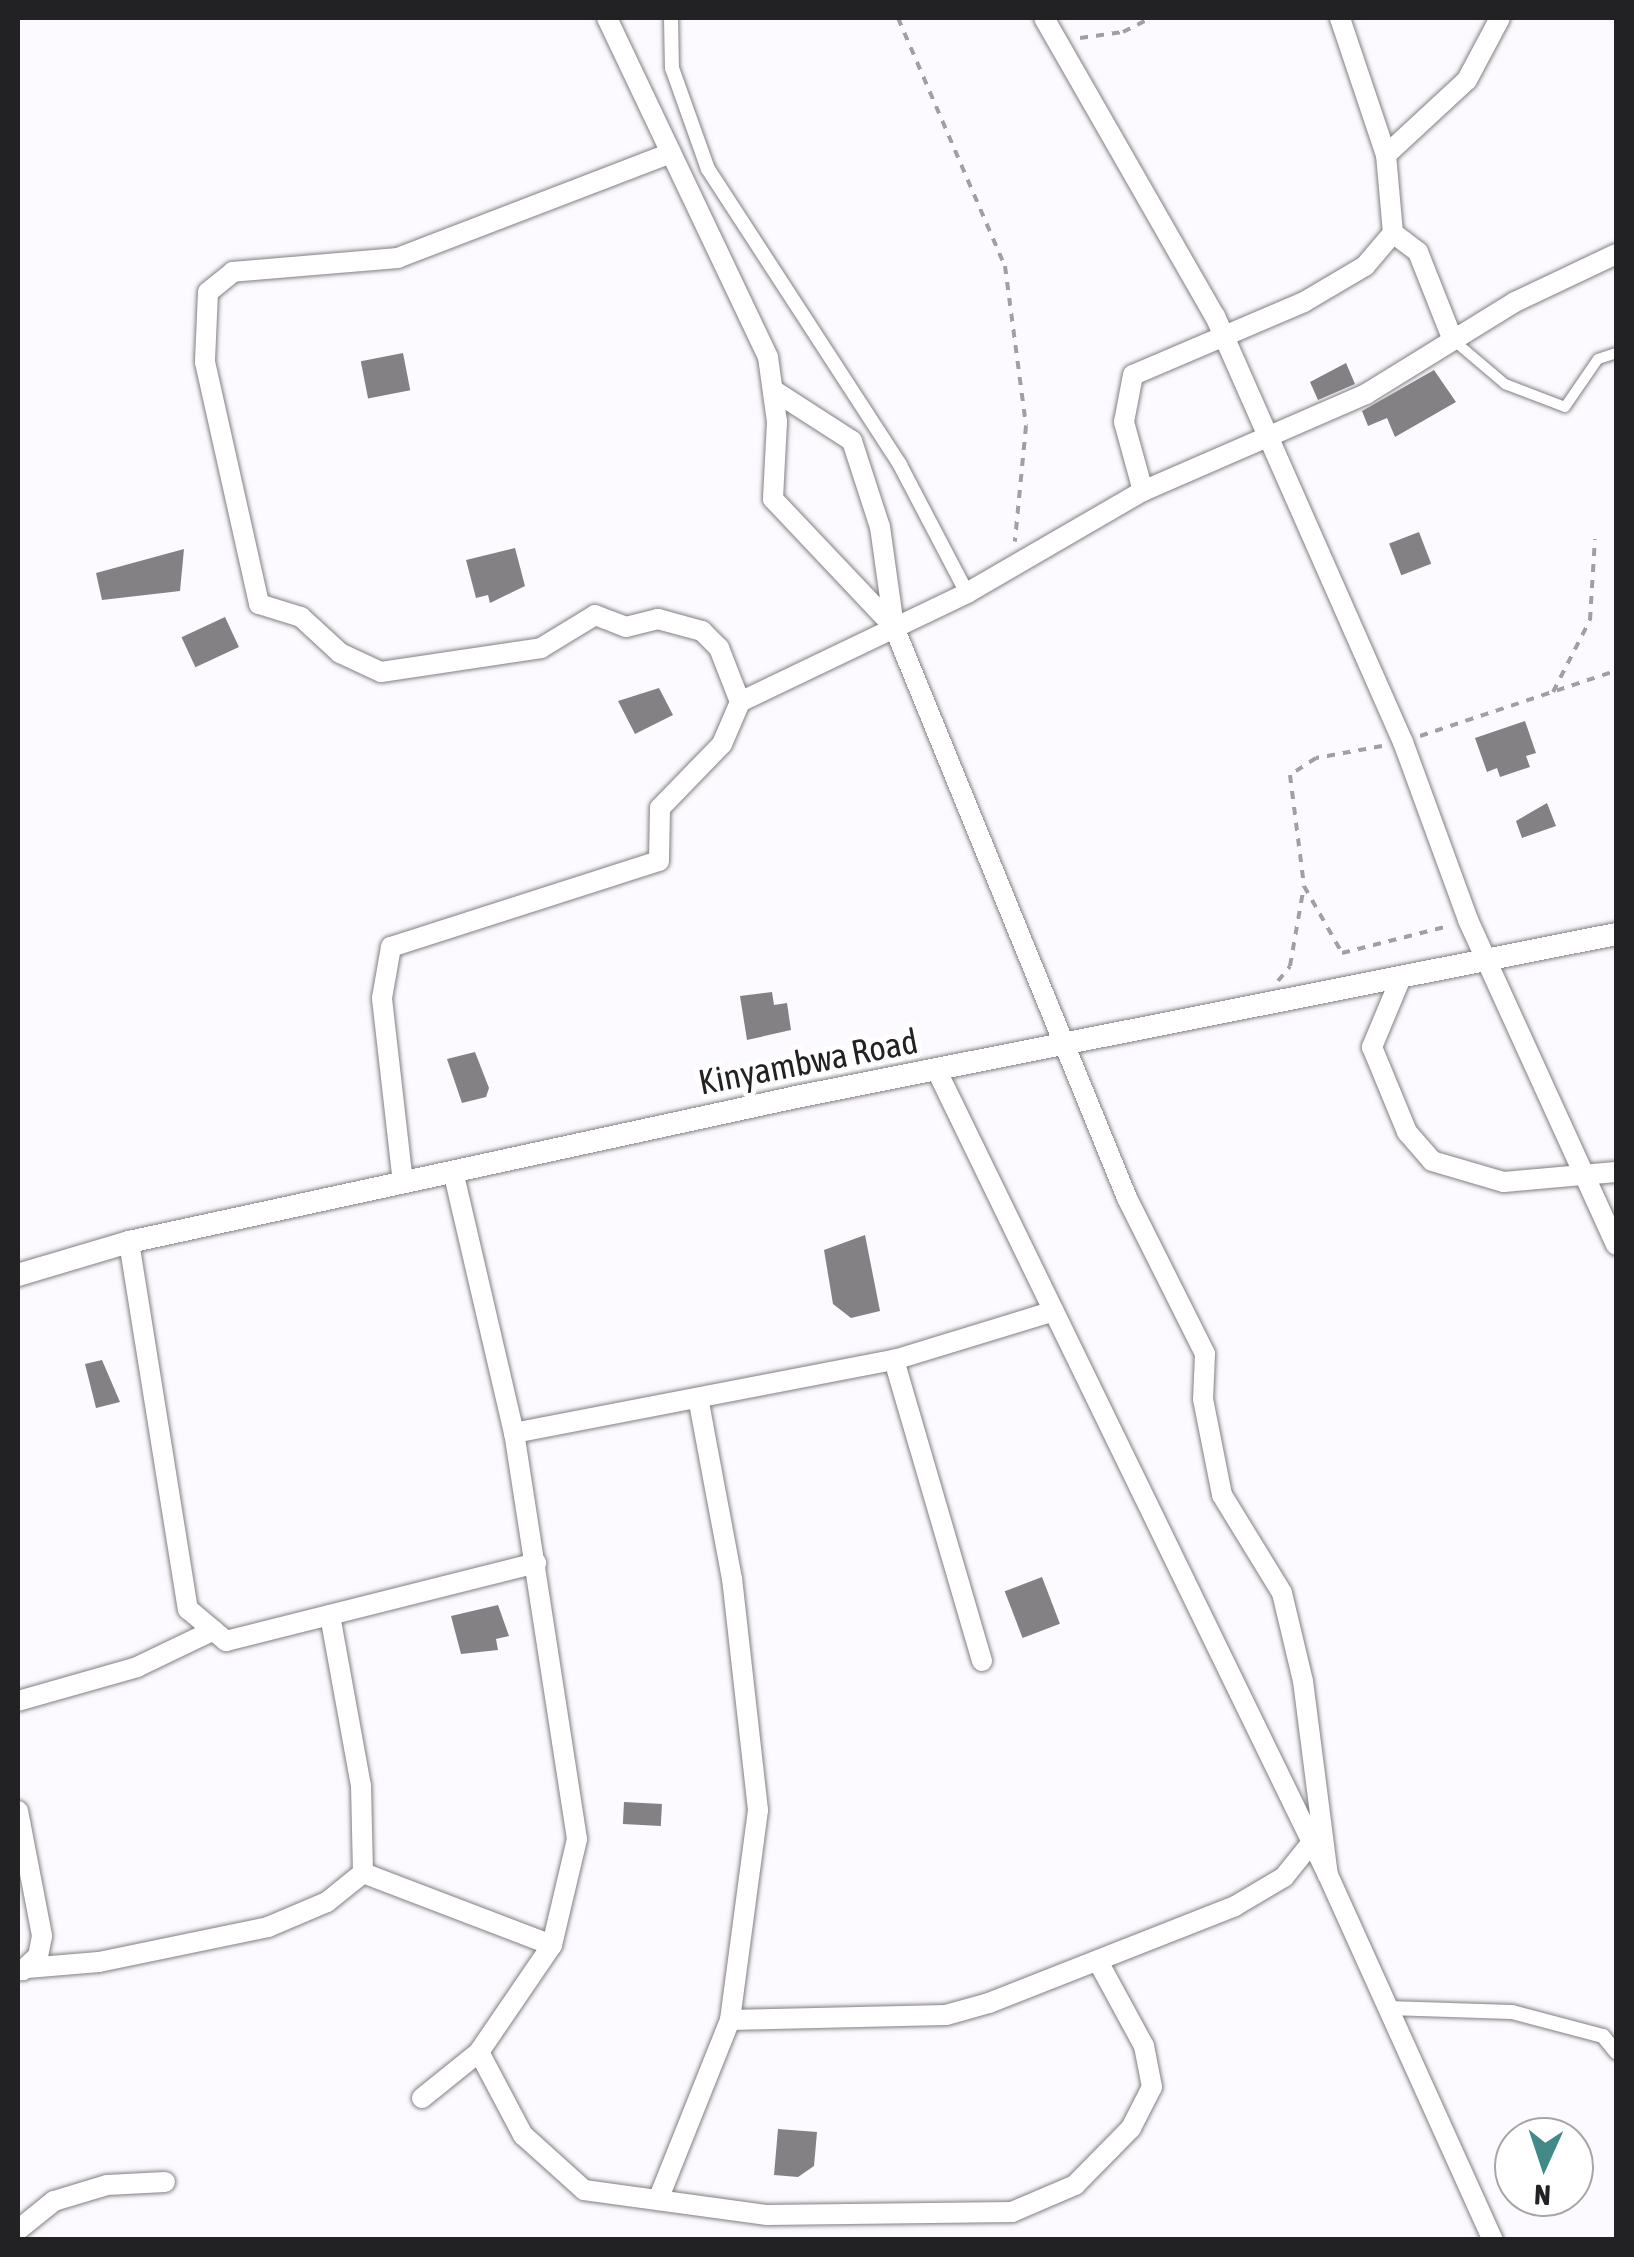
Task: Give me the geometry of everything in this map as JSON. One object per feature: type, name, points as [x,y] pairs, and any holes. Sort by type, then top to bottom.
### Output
[{"type":"street","points":[[607,18],[768,358],[773,390],[773,499],[894,626]]},
{"type":"street","points":[[670,18],[676,83],[708,169],[900,464],[967,593]]},
{"type":"street","points":[[1044,18],[1223,336],[1403,742],[1468,920],[1492,960],[1616,1244]]},
{"type":"street","points":[[1143,491],[1124,422],[1132,374],[1223,336],[1365,266],[1393,234],[1386,155],[1340,18]]},
{"type":"street","points":[[1386,155],[1467,80],[1500,18]]},
{"type":"street","points":[[671,154],[398,258],[233,272],[208,292],[205,362],[260,604],[300,618],[340,653],[381,672],[542,648],[596,615],[626,627],[658,618],[702,632],[719,648],[740,702]]},
{"type":"street","points":[[1393,234],[1418,252],[1452,338]]},
{"type":"street","points":[[402,1183],[382,998],[391,946],[659,861],[660,808],[722,744],[740,702],[967,593],[1143,491],[1366,394],[1452,338],[1616,254]]},
{"type":"street","points":[[773,390],[852,441],[880,527],[894,626],[1127,1198],[1205,1354],[1203,1399],[1222,1495],[1282,1593],[1303,1681],[1328,1875]]},
{"type":"street","name":"Kinyambwa Road","points":[[18,1275],[129,1242],[402,1183],[1616,934]]},
{"type":"street","points":[[1400,980],[1372,1046],[1400,1118],[1432,1161],[1504,1182],[1616,1172]]},
{"type":"street","points":[[937,1071],[1328,1875],[1493,2240]]},
{"type":"street","points":[[422,2098],[479,2052],[552,1944],[577,1839],[514,1434],[454,1172]]},
{"type":"street","points":[[129,1242],[188,1609],[226,1641],[536,1563]]},
{"type":"street","points":[[514,1434],[894,1360],[1054,1311]]},
{"type":"street","points":[[894,1360],[982,1661]]},
{"type":"street","points":[[658,2200],[730,2020],[758,1810],[732,1579],[698,1398]]},
{"type":"street","points":[[330,1615],[361,1786],[363,1874]]},
{"type":"street","points":[[18,1701],[138,1666],[214,1630]]},
{"type":"street","points":[[18,1811],[42,1936],[22,1970]]},
{"type":"street","points":[[730,2020],[946,2016],[1100,1964],[1236,1906],[1284,1877],[1312,1842]]},
{"type":"street","points":[[363,1874],[552,1944]]},
{"type":"street","points":[[22,1970],[99,1962],[268,1927],[326,1902],[363,1874]]},
{"type":"street","points":[[479,2052],[524,2135],[555,2168],[584,2190],[767,2215],[1012,2212],[1074,2185],[1131,2128],[1152,2087],[1144,2046],[1100,1964]]},
{"type":"street","points":[[1388,2008],[1512,2012],[1603,2036],[1616,2052]]},
{"type":"street","points":[[18,2230],[54,2201],[107,2185],[165,2182]]},
{"type":"lane","points":[[1452,338],[1504,384],[1565,406],[1598,359],[1616,353]]},
{"type":"path","points":[[898,18],[932,111],[990,221],[1014,310],[1026,426],[1012,566]]},
{"type":"path","points":[[1055,42],[1124,32],[1150,18]]},
{"type":"path","points":[[1553,692],[1590,620],[1596,538]]},
{"type":"path","points":[[1251,1010],[1290,966],[1304,886],[1290,776],[1316,758],[1403,742],[1616,671]]},
{"type":"path","points":[[1304,886],[1342,954],[1468,920]]},
{"type":"building","points":[[403,353],[410,390],[368,399],[361,361]]},
{"type":"building","points":[[1346,363],[1355,384],[1318,400],[1310,382]]},
{"type":"building","points":[[1434,370],[1456,402],[1395,437],[1387,418],[1368,426],[1362,411]]},
{"type":"building","points":[[1419,532],[1431,564],[1401,575],[1389,543]]},
{"type":"building","points":[[515,548],[525,586],[490,603],[488,595],[476,598],[466,560]]},
{"type":"building","points":[[184,549],[180,591],[102,600],[96,573]]},
{"type":"building","points":[[225,617],[239,647],[195,667],[181,637]]},
{"type":"building","points":[[659,688],[673,715],[635,734],[618,701]]},
{"type":"building","points":[[1525,721],[1536,753],[1526,756],[1530,767],[1500,777],[1497,768],[1487,772],[1475,738]]},
{"type":"building","points":[[1547,803],[1556,826],[1522,838],[1516,821]]},
{"type":"building","points":[[772,992],[774,1005],[787,1003],[791,1030],[747,1040],[740,996]]},
{"type":"building","points":[[475,1052],[489,1088],[486,1097],[462,1103],[447,1059]]},
{"type":"building","points":[[865,1235],[880,1311],[851,1318],[833,1304],[824,1250]]},
{"type":"building","points":[[102,1360],[120,1402],[96,1408],[85,1364]]},
{"type":"building","points":[[1042,1577],[1060,1624],[1023,1638],[1005,1591]]},
{"type":"building","points":[[498,1605],[509,1636],[496,1639],[498,1650],[461,1654],[451,1616]]},
{"type":"building","points":[[624,1802],[662,1804],[661,1826],[623,1824]]},
{"type":"building","points":[[778,2129],[817,2132],[814,2166],[798,2177],[774,2175]]}]
